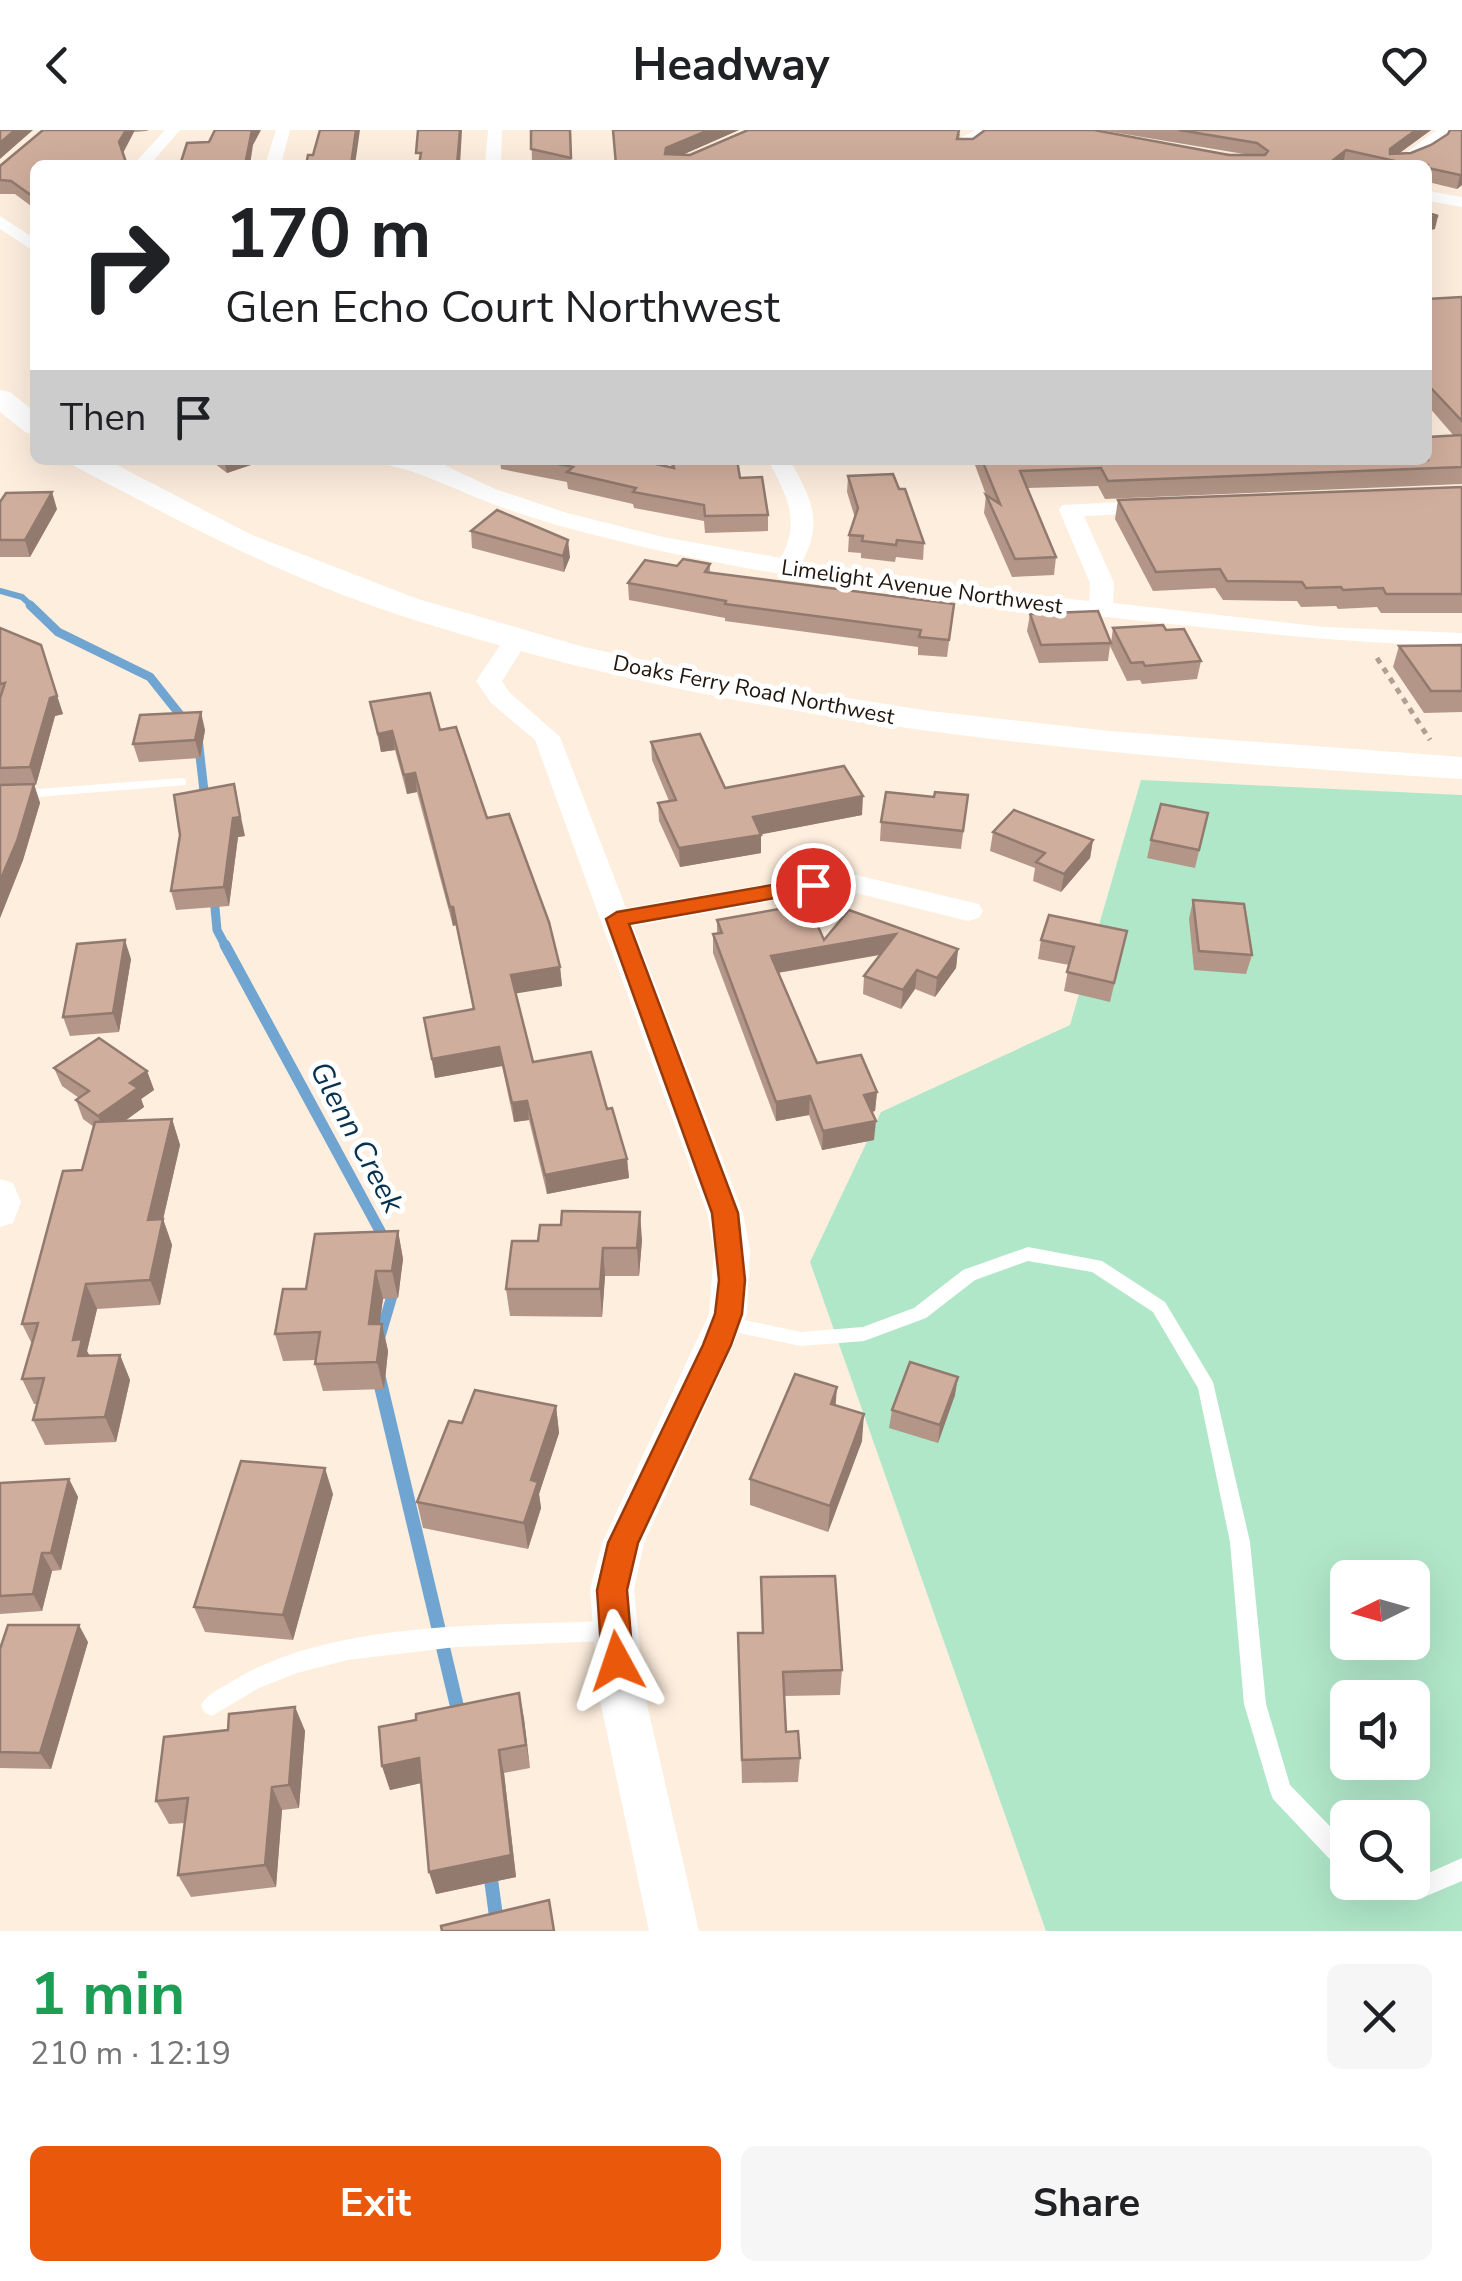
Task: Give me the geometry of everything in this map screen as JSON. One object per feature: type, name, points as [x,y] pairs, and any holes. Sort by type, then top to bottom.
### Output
[{"type":"main road","points":[[0,398],[30,422]]},
{"type":"main road","name":"Doaks Ferry Road Northwest","points":[[93,465],[198,524],[293,566],[516,640],[692,680],[897,716],[1234,753],[1454,768]]},
{"type":"street","points":[[146,160],[173,130]]},
{"type":"street","points":[[274,160],[283,130]]},
{"type":"street","points":[[493,160],[495,130]]},
{"type":"street","points":[[964,147],[967,140],[988,130]]},
{"type":"street","points":[[1405,160],[1444,134],[1444,130]]},
{"type":"street","points":[[1432,197],[1462,202]]},
{"type":"street","points":[[0,222],[30,243]]},
{"type":"street","name":"Limelight Avenue Northwest","points":[[443,465],[487,494],[558,518],[663,544],[900,588],[1362,636],[1462,640]]},
{"type":"street","points":[[782,465],[800,499],[803,538],[787,568]]},
{"type":"street","points":[[1100,610],[1102,584],[1070,510],[1188,506]]},
{"type":"street","points":[[516,640],[490,681],[494,693],[547,737],[725,1213],[732,1280],[725,1323],[623,1543],[612,1590],[621,1691],[674,1931]]},
{"type":"street","points":[[617,919],[813,885],[856,884],[968,911]]},
{"type":"street","points":[[0,1193],[0,1213]]},
{"type":"lane","points":[[0,796],[181,782]]},
{"type":"lane","points":[[725,1323],[801,1339],[864,1334],[920,1313],[969,1274],[1028,1254],[1096,1266],[1159,1308],[1207,1388],[1240,1542],[1255,1704],[1281,1791],[1330,1843]]},
{"type":"lane","points":[[212,1706],[256,1676],[360,1648],[614,1631]]},
{"type":"lane","points":[[1430,1883],[1462,1869]]},
{"type":"path","points":[[1362,636],[1454,768]]},
{"type":"green space","points":[[1141,780],[1462,795],[1462,1931],[1046,1931],[810,1262],[881,1112],[1070,1025]]},
{"type":"building","points":[[0,130],[15,130],[0,143]]},
{"type":"building","points":[[43,130],[126,130],[119,142],[125,160],[30,160],[30,194],[11,181],[0,180],[0,166]]},
{"type":"building","points":[[215,130],[252,130],[246,160],[182,160],[187,143],[209,142]]},
{"type":"building","points":[[320,130],[356,130],[352,160],[307,160],[308,155],[313,155]]},
{"type":"building","points":[[418,130],[460,130],[457,160],[420,160],[421,153],[416,153]]},
{"type":"building","points":[[531,130],[570,130],[571,158],[531,149]]},
{"type":"building","points":[[613,130],[709,130],[666,148],[665,154],[690,155],[748,130],[959,130],[957,139],[973,139],[985,130],[1094,130],[1229,155],[1265,155],[1268,151],[1257,143],[1179,130],[1416,130],[1390,149],[1390,154],[1411,153],[1431,145],[1450,130],[1462,130],[1460,175],[1432,169],[1432,160],[1391,160],[1346,150],[1333,160],[616,160]]},
{"type":"building","points":[[1462,297],[1462,421],[1432,389],[1432,299]]},
{"type":"building","points":[[1462,435],[1462,467],[1108,481],[1101,468],[1020,471],[1056,557],[1015,559],[986,495],[1000,504],[984,465],[1432,465],[1432,437]]},
{"type":"building","points":[[563,465],[738,465],[740,478],[762,477],[768,515],[705,516],[704,505],[633,492],[636,488],[567,472],[573,467]]},
{"type":"building","points":[[893,474],[899,489],[905,489],[924,543],[897,540],[896,545],[862,541],[863,536],[849,535],[858,508],[848,476]]},
{"type":"building","points":[[1462,487],[1462,594],[1386,594],[1383,588],[1343,590],[1306,588],[1302,582],[1227,581],[1220,569],[1156,572],[1118,500]]},
{"type":"building","points":[[52,492],[25,540],[0,540],[0,502],[6,493]]},
{"type":"building","points":[[497,510],[568,540],[563,556],[471,531]]},
{"type":"building","points":[[683,559],[710,564],[705,572],[954,604],[949,640],[919,637],[921,630],[725,604],[726,601],[628,583],[645,560],[677,566]]},
{"type":"building","points":[[1098,611],[1111,643],[1041,645],[1030,614]]},
{"type":"building","points":[[1163,625],[1166,630],[1184,629],[1201,661],[1145,666],[1143,662],[1131,663],[1113,628]]},
{"type":"building","points":[[0,628],[41,645],[57,696],[50,698],[30,767],[0,768],[0,698],[5,683],[0,684]]},
{"type":"building","points":[[1462,645],[1462,691],[1431,691],[1399,646]]},
{"type":"building","points":[[430,693],[440,730],[456,727],[487,818],[509,814],[549,922],[560,967],[511,975],[533,1062],[591,1052],[607,1109],[612,1108],[627,1159],[545,1175],[527,1101],[512,1103],[499,1047],[432,1059],[424,1018],[474,1009],[453,907],[415,773],[404,775],[392,731],[378,734],[370,702]]},
{"type":"building","points":[[201,712],[195,740],[133,744],[140,715]]},
{"type":"building","points":[[700,734],[725,788],[844,766],[863,796],[753,817],[761,835],[679,848],[658,803],[676,800],[651,742]]},
{"type":"building","points":[[34,784],[17,841],[0,881],[0,785]]},
{"type":"building","points":[[234,784],[240,817],[233,818],[224,887],[171,891],[180,835],[174,795]]},
{"type":"building","points":[[886,792],[934,797],[935,792],[968,795],[963,831],[881,822]]},
{"type":"building","points":[[1161,804],[1208,813],[1199,850],[1151,840]]},
{"type":"building","points":[[1014,810],[1093,840],[1064,874],[1036,862],[1045,853],[993,832]]},
{"type":"building","points":[[1193,900],[1244,904],[1252,955],[1199,951]]},
{"type":"building","points":[[808,904],[824,940],[849,910],[958,949],[937,978],[917,970],[903,990],[864,976],[896,934],[771,956],[817,1063],[861,1055],[877,1092],[864,1095],[876,1121],[823,1131],[810,1096],[776,1102],[713,934],[722,933],[717,920]]},
{"type":"building","points":[[1049,915],[1127,931],[1114,983],[1067,972],[1074,947],[1041,940]]},
{"type":"building","points":[[125,940],[113,1013],[63,1017],[77,944]]},
{"type":"building","points":[[99,1038],[147,1071],[130,1083],[138,1088],[98,1116],[76,1100],[89,1091],[54,1068]]},
{"type":"building","points":[[172,1119],[148,1220],[163,1219],[150,1280],[86,1284],[73,1340],[82,1339],[78,1356],[120,1355],[105,1417],[33,1420],[44,1378],[22,1379],[38,1323],[22,1324],[63,1171],[82,1170],[95,1122]]},
{"type":"building","points":[[562,1211],[640,1212],[637,1248],[603,1248],[600,1289],[506,1289],[512,1241],[538,1241],[540,1225],[561,1225]]},
{"type":"building","points":[[398,1231],[392,1271],[376,1271],[369,1324],[382,1324],[377,1362],[315,1364],[320,1332],[275,1334],[283,1289],[306,1289],[315,1234]]},
{"type":"building","points":[[910,1362],[958,1377],[940,1425],[892,1410]]},
{"type":"building","points":[[795,1374],[837,1387],[831,1404],[864,1414],[830,1506],[750,1479]]},
{"type":"building","points":[[475,1390],[556,1406],[531,1480],[538,1482],[524,1523],[417,1502],[449,1421],[462,1423]]},
{"type":"building","points":[[241,1461],[325,1468],[283,1615],[194,1607]]},
{"type":"building","points":[[69,1479],[51,1553],[42,1553],[33,1594],[0,1596],[0,1483]]},
{"type":"building","points":[[835,1576],[842,1670],[783,1672],[786,1732],[798,1731],[800,1758],[742,1760],[738,1633],[763,1633],[761,1577]]},
{"type":"building","points":[[8,1625],[79,1625],[40,1753],[0,1752],[0,1649]]},
{"type":"building","points":[[519,1693],[526,1745],[499,1750],[511,1855],[429,1872],[419,1758],[382,1766],[379,1727],[416,1720],[416,1714]]},
{"type":"building","points":[[295,1707],[289,1785],[272,1787],[265,1865],[178,1875],[188,1798],[156,1801],[164,1737],[228,1730],[229,1714]]},
{"type":"building","points":[[549,1900],[554,1931],[442,1931],[441,1926]]},
{"type":"waterway","name":"Glenn Creek","points":[[0,591],[22,597],[33,607]]},
{"type":"waterway","name":"Glenn Creek","points":[[30,605],[58,632],[150,677],[185,721]]},
{"type":"waterway","name":"Glenn Creek","points":[[198,738],[205,800]]},
{"type":"waterway","name":"Glenn Creek","points":[[214,897],[217,930],[226,947]]},
{"type":"waterway","name":"Glenn Creek","points":[[225,945],[386,1242]]},
{"type":"waterway","name":"Glenn Creek","points":[[379,1340],[394,1289]]},
{"type":"waterway","name":"Glenn Creek","points":[[378,1375],[379,1380]]},
{"type":"waterway","name":"Glenn Creek","points":[[379,1378],[460,1719]]},
{"type":"waterway","name":"Glenn Creek","points":[[490,1872],[498,1931]]},
{"type":"route","points":[[617,1661],[612,1590],[623,1543],[717,1345],[728,1314],[732,1280],[732,1250],[725,1213],[617,919],[813,885]]}]
